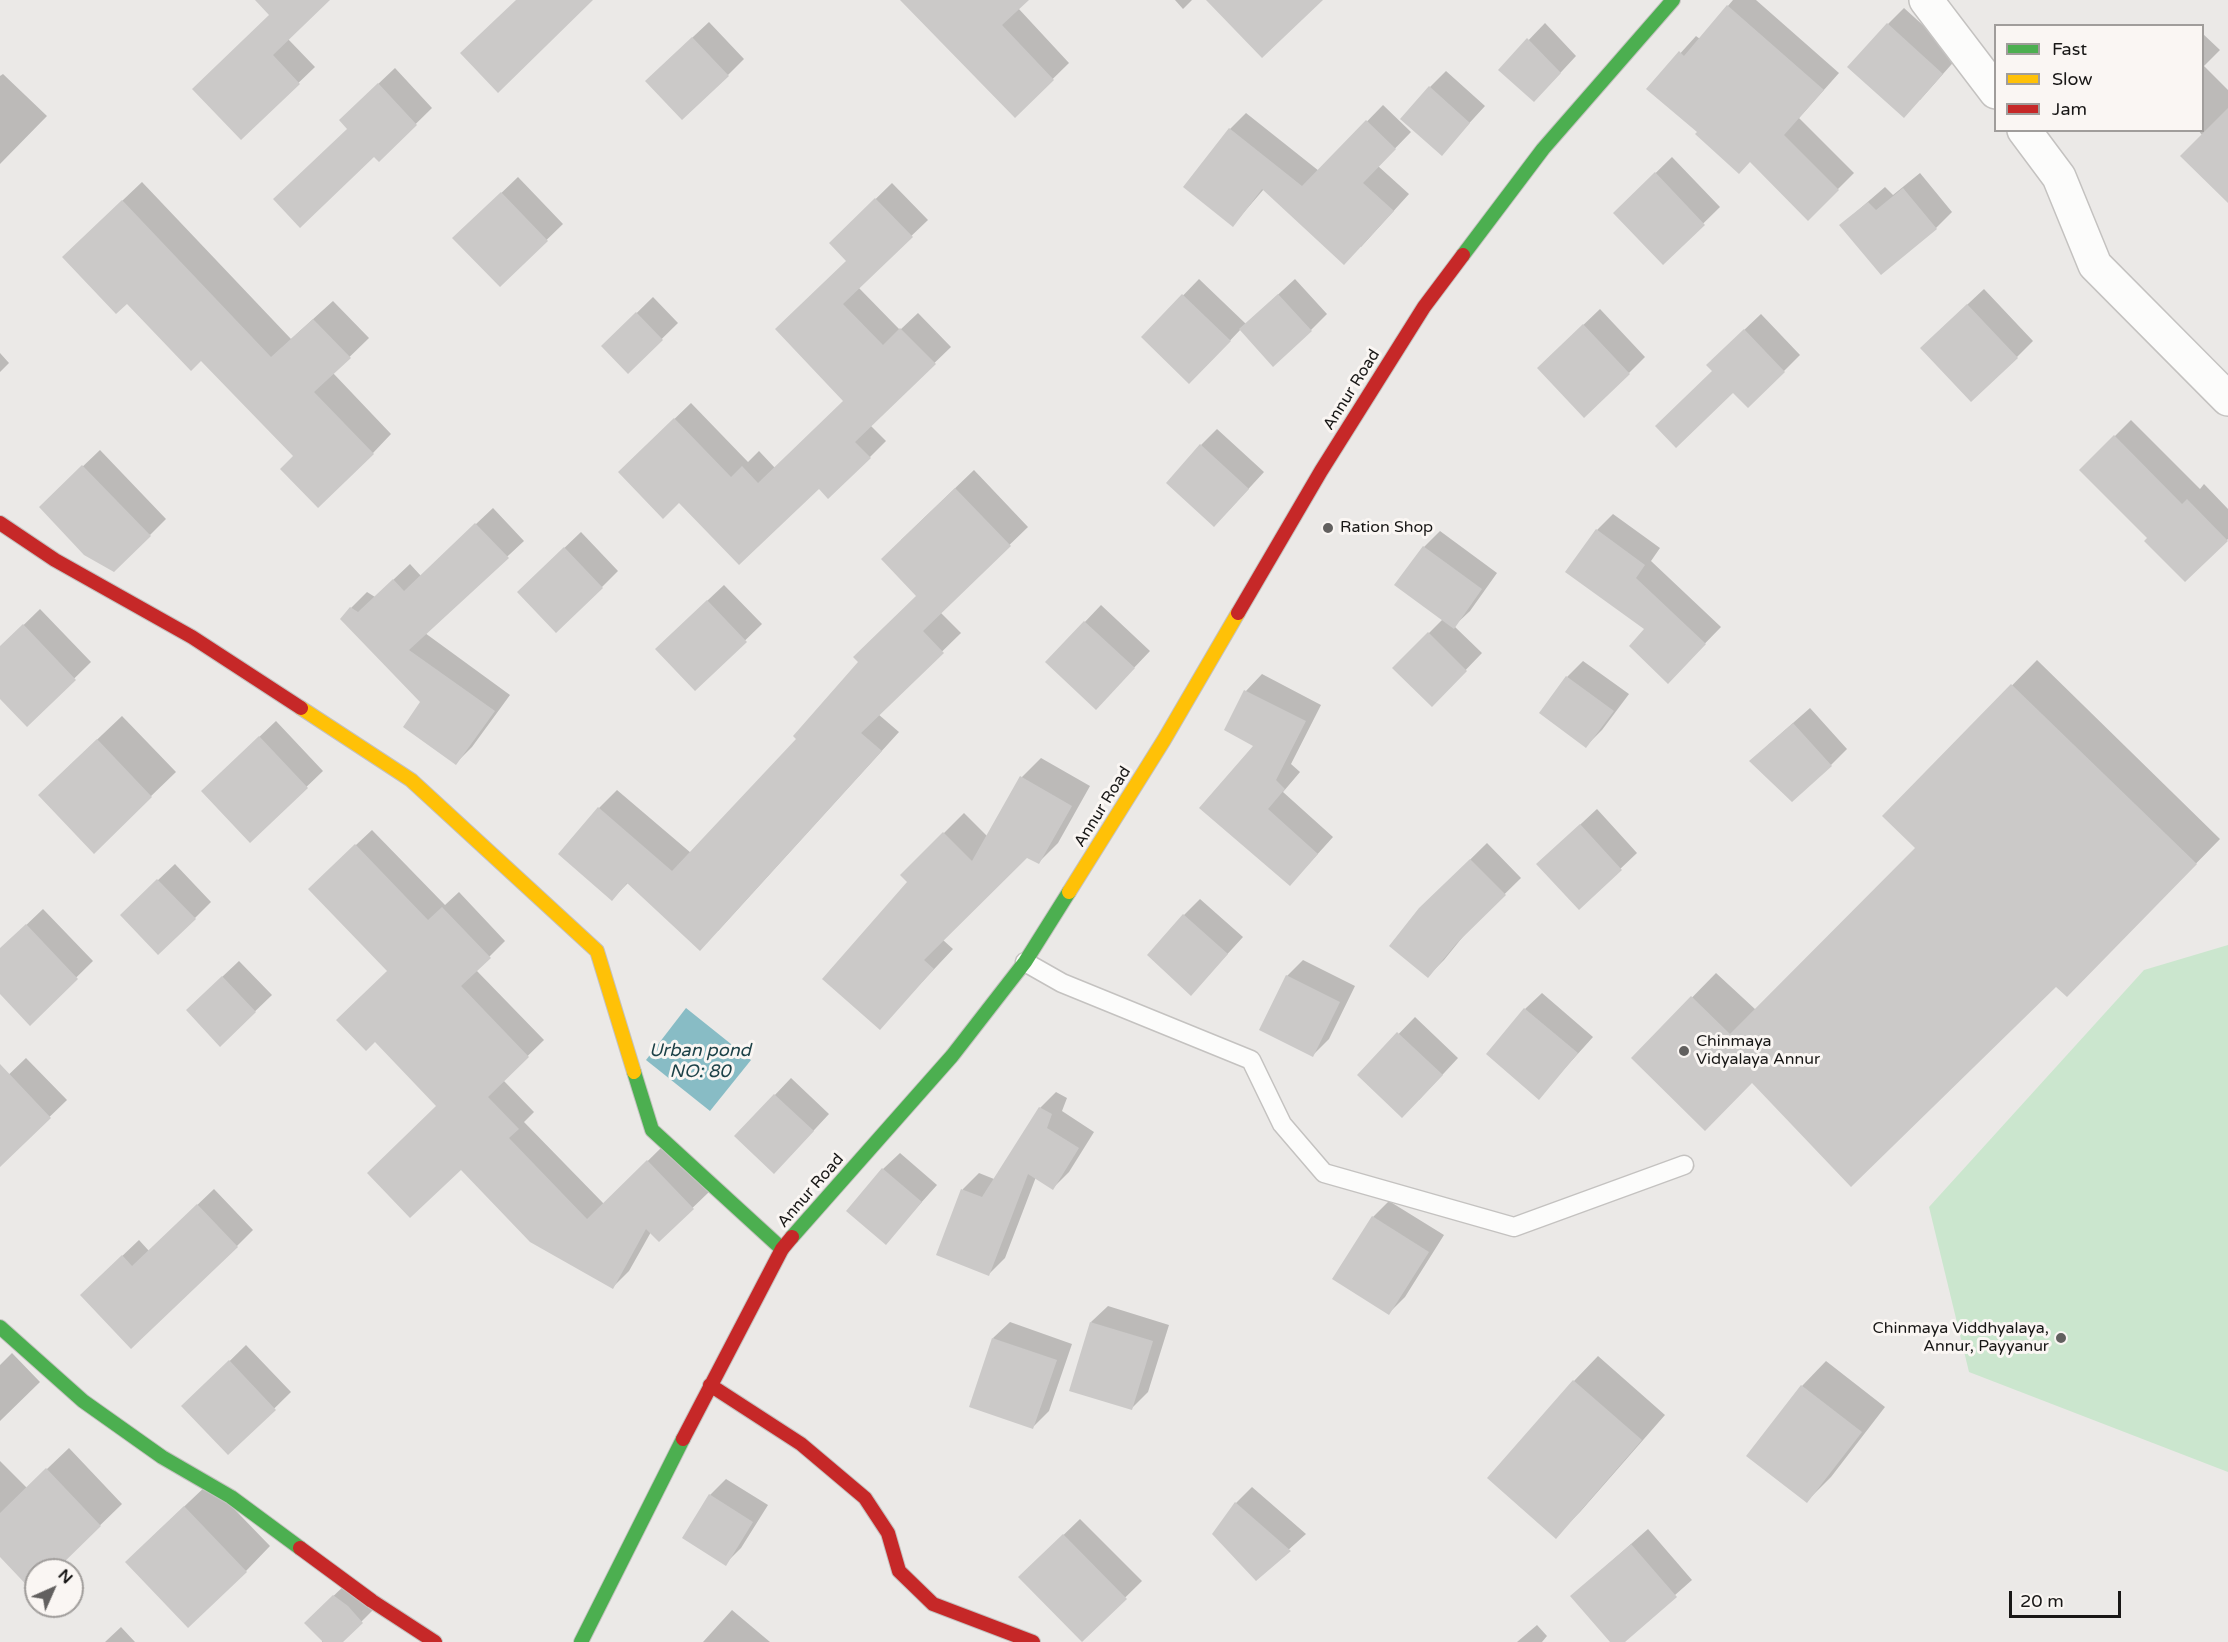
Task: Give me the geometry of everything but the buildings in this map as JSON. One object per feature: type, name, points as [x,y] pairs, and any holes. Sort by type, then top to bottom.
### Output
[{"type":"street","name":"Annur Road","points":[[581,1642],[710,1385],[782,1249],[952,1056],[1025,962],[1164,740],[1321,471],[1424,307],[1544,149],[1673,0]]},
{"type":"street","points":[[1926,0],[1994,91]]},
{"type":"street","points":[[2025,132],[2059,177],[2095,265],[2228,399]]},
{"type":"street","points":[[0,523],[55,561],[192,637],[411,780],[597,951],[652,1130],[782,1249]]},
{"type":"street","points":[[0,1327],[83,1401],[162,1457],[231,1497],[372,1601],[435,1642]]},
{"type":"street","points":[[710,1385],[801,1444],[865,1498],[888,1533],[899,1571],[933,1604],[1033,1642]]},
{"type":"lane","points":[[1025,962],[1062,983],[1251,1060],[1282,1124],[1324,1173],[1514,1227],[1684,1165]]},
{"type":"green space","points":[[2228,945],[2228,1472],[1969,1372],[1929,1207],[2144,970]]},
{"type":"water","name":"Urban pond NO: 80","points":[[686,1008],[751,1060],[710,1111],[646,1060]]},
{"type":"traffic: fast","points":[[1463,255],[1543,149],[1673,0]]},
{"type":"traffic: fast","points":[[792,1237],[952,1056],[1025,962],[1069,892]]},
{"type":"traffic: fast","points":[[634,1072],[652,1130],[782,1249]]},
{"type":"traffic: fast","points":[[0,1327],[83,1401],[162,1457],[231,1497],[300,1548]]},
{"type":"traffic: fast","points":[[581,1642],[683,1439]]},
{"type":"traffic: slow","points":[[1069,892],[1164,740],[1238,613]]},
{"type":"traffic: slow","points":[[301,708],[411,780],[597,951],[634,1072]]},
{"type":"traffic: jam","points":[[1238,613],[1321,471],[1424,307],[1463,255]]},
{"type":"traffic: jam","points":[[0,523],[55,560],[192,637],[301,708]]},
{"type":"traffic: jam","points":[[683,1439],[782,1249],[792,1237]]},
{"type":"traffic: jam","points":[[710,1385],[801,1444],[865,1498],[888,1533],[899,1571],[933,1604],[1033,1642]]},
{"type":"traffic: jam","points":[[300,1548],[372,1601],[435,1642]]},
{"type":"place","name":"Ration Shop","points":[[1328,528]]},
{"type":"place","name":"Chinmaya Vidyalaya Annur","points":[[1684,1051]]},
{"type":"place","name":"Chinmaya Viddhyalaya, Annur, Payyanur","points":[[2061,1338]]}]
